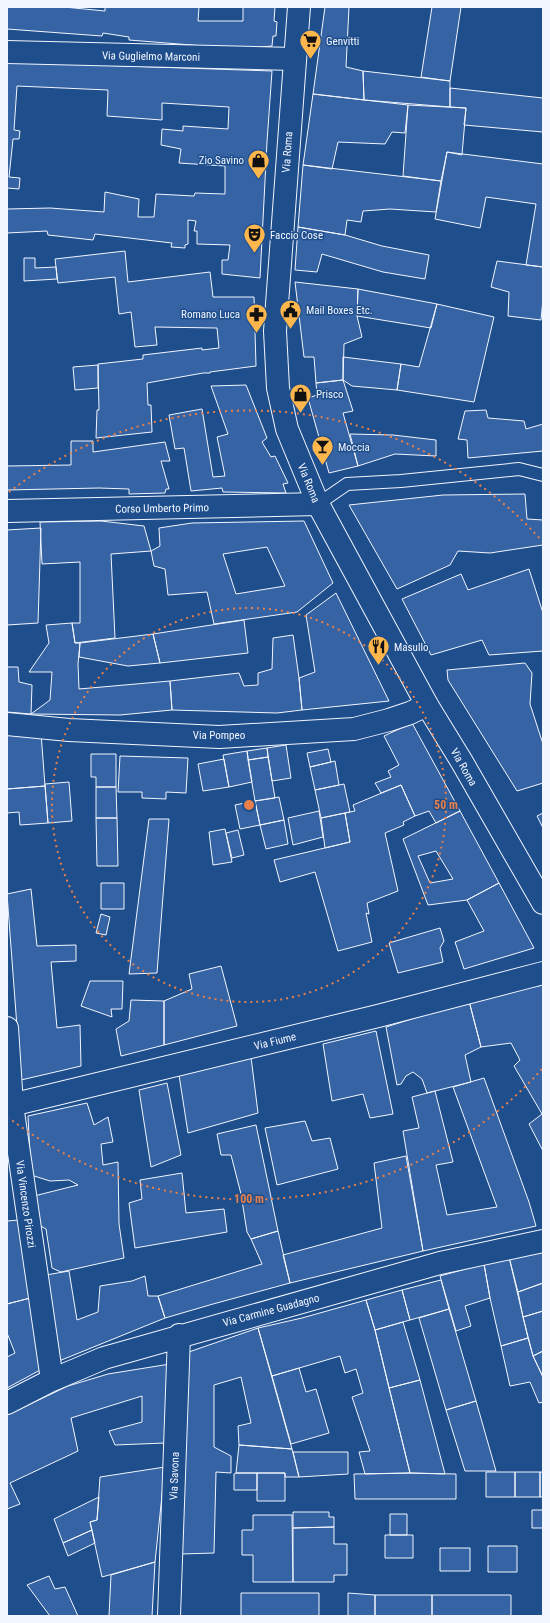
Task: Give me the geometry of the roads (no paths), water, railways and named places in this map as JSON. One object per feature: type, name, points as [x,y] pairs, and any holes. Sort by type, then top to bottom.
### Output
[{"type":"street","name":"Via Roma","points":[[299,7],[275,331],[278,388],[287,429],[318,504],[427,705],[462,762],[543,903]]},
{"type":"street","name":"Via Guglielmo Marconi","points":[[7,52],[294,59]]},
{"type":"street","name":"Corso Umberto Primo","points":[[7,511],[318,504]]},
{"type":"street","name":"Via Pompeo","points":[[7,724],[69,730],[219,737],[354,729],[389,720],[427,705]]},
{"type":"street","name":"Via Fiume","points":[[10,1105],[378,1016],[543,973]]},
{"type":"street","name":"Via Vincenzo Pirozzi","points":[[7,1028],[10,1105],[52,1380]]},
{"type":"street","name":"Via Carmine Guadagno","points":[[7,1403],[52,1380],[104,1358],[179,1335],[440,1263],[543,1241]]},
{"type":"street","name":"Via Savona","points":[[168,1616],[179,1335]]},
{"type":"lane","points":[[318,504],[347,484],[401,481],[519,469],[543,475]]},
{"type":"place","name":"Genvitti","points":[[310,60]]},
{"type":"place","name":"Zio Savino","points":[[259,180]]},
{"type":"place","name":"Faccio Cose","points":[[254,254]]},
{"type":"place","name":"Mail Boxes Etc.","points":[[291,330]]},
{"type":"place","name":"Romano Luca","points":[[256,334]]},
{"type":"place","name":"Prisco","points":[[300,414]]},
{"type":"place","name":"Moccia","points":[[323,466]]},
{"type":"place","name":"Masullo","points":[[378,666]]}]
